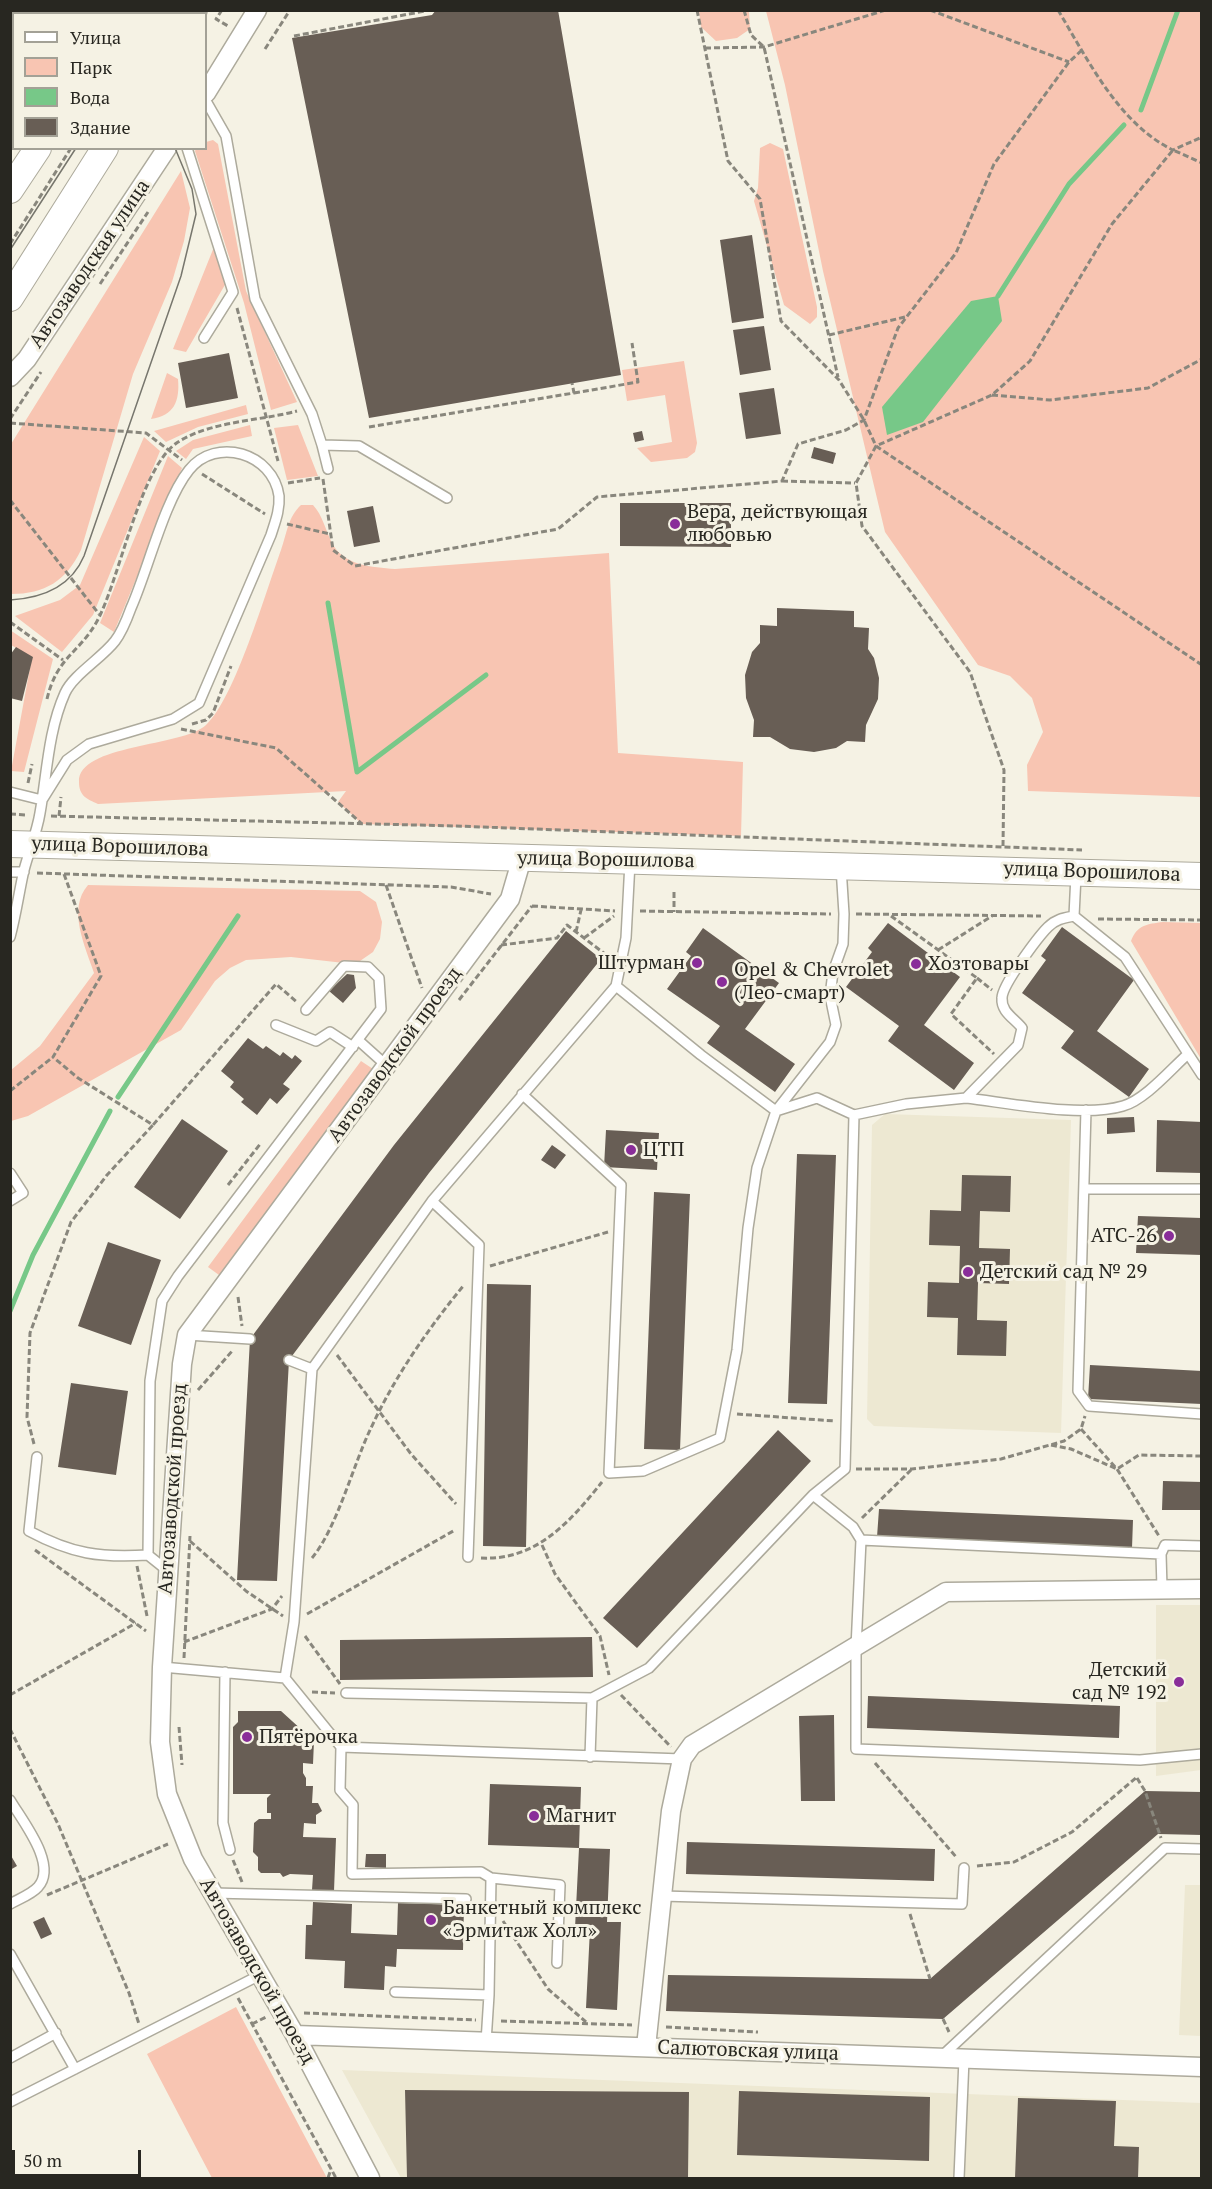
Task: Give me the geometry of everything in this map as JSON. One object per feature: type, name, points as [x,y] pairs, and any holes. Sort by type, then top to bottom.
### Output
[{"type":"main road","points":[[10,190],[37,150]]},
{"type":"main road","points":[[10,298],[104,150]]},
{"type":"main road","name":"улица Ворошилова","points":[[21,845],[1202,876]]},
{"type":"street","points":[[207,91],[257,10]]},
{"type":"street","name":"Автозаводская улица","points":[[10,377],[27,359],[166,150]]},
{"type":"street","name":"Автозаводской проезд","points":[[370,2178],[295,2035],[193,1859],[167,1794],[160,1742],[162,1667],[182,1364],[187,1335],[510,899],[522,858]]},
{"type":"street","points":[[646,2047],[671,1811],[682,1759],[692,1745],[946,1592],[1202,1589]]},
{"type":"street","name":"Салютовская улица","points":[[295,2035],[1202,2067]]},
{"type":"lane","points":[[207,103],[226,136],[255,299],[312,414],[322,445],[326,473]]},
{"type":"lane","points":[[188,150],[233,292],[204,338]]},
{"type":"lane","points":[[322,445],[359,446],[447,498]]},
{"type":"lane","points":[[10,937],[24,872],[21,845],[40,816],[42,800],[54,724],[66,691],[115,640],[131,609],[174,496],[192,467],[212,453],[226,450],[244,454],[273,476],[279,509],[276,521],[199,703],[173,719],[89,744],[67,760],[42,800]]},
{"type":"lane","points":[[10,792],[42,800]]},
{"type":"lane","points":[[557,1963],[560,1885],[490,1878],[481,1872],[352,1874],[352,1805],[340,1790],[340,1747],[285,1678],[294,1622],[312,1369],[432,1201],[616,986],[628,911],[630,861]]},
{"type":"lane","points":[[522,1094],[621,1185],[609,1473],[643,1471],[720,1438],[737,1350],[749,1218],[757,1168],[776,1111],[830,1042],[836,1025],[830,996],[833,972],[843,944],[841,865]]},
{"type":"lane","points":[[10,872],[24,872]]},
{"type":"lane","points":[[1074,916],[1076,872]]},
{"type":"lane","points":[[1074,916],[1125,957],[1202,1075]]},
{"type":"lane","points":[[966,1098],[1018,1045],[1022,1028],[1006,1014],[1002,998],[1007,985],[1048,927],[1059,919],[1074,916]]},
{"type":"lane","points":[[148,1556],[150,1381],[162,1301],[178,1276],[381,1009],[380,978],[368,967],[344,966],[306,1010]]},
{"type":"lane","points":[[616,986],[701,1056],[776,1111]]},
{"type":"lane","points":[[276,1025],[316,1041],[330,1032],[355,1044],[387,1066]]},
{"type":"lane","points":[[776,1111],[817,1098],[854,1115],[906,1104],[966,1098],[1086,1110],[1124,1106],[1138,1099],[1188,1054]]},
{"type":"lane","points":[[1086,1110],[1086,1189],[1078,1391],[1089,1406],[1202,1414]]},
{"type":"lane","points":[[346,1693],[592,1698],[649,1668],[813,1495],[845,1469],[854,1115]]},
{"type":"lane","points":[[10,1173],[23,1193],[10,1201]]},
{"type":"lane","points":[[1086,1189],[1202,1189]]},
{"type":"lane","points":[[432,1201],[479,1245],[468,1557]]},
{"type":"lane","points":[[187,1335],[247,1339]]},
{"type":"lane","points":[[289,1360],[312,1369]]},
{"type":"lane","points":[[37,1457],[29,1531],[57,1546],[108,1558],[148,1556],[168,1571]]},
{"type":"lane","points":[[813,1495],[853,1527],[861,1540],[856,1648],[856,1749],[1126,1760],[1202,1754]]},
{"type":"lane","points":[[861,1540],[1163,1549],[1202,1546]]},
{"type":"lane","points":[[1162,1588],[1163,1549]]},
{"type":"lane","points":[[162,1667],[285,1678]]},
{"type":"lane","points":[[225,1672],[223,1823],[230,1850]]},
{"type":"lane","points":[[590,1757],[592,1698]]},
{"type":"lane","points":[[340,1747],[682,1759]]},
{"type":"lane","points":[[10,1800],[46,1863],[46,1877],[37,1889],[10,1904]]},
{"type":"lane","points":[[940,2058],[1165,1848],[1202,1849]]},
{"type":"lane","points":[[661,1896],[962,1904],[964,1868]]},
{"type":"lane","points":[[486,2042],[489,1995],[490,1878]]},
{"type":"lane","points":[[213,1893],[466,1899]]},
{"type":"lane","points":[[10,1954],[75,2069]]},
{"type":"lane","points":[[10,2102],[260,1975]]},
{"type":"lane","points":[[395,1992],[489,1995]]},
{"type":"lane","points":[[10,2058],[56,2033]]},
{"type":"lane","points":[[959,2178],[964,2058]]},
{"type":"path","points":[[207,13],[222,10]]},
{"type":"path","points":[[265,49],[290,10]]},
{"type":"path","points":[[294,36],[430,10]]},
{"type":"path","points":[[697,10],[728,161],[760,199],[781,321],[839,380],[864,420],[876,446],[1202,665]]},
{"type":"path","points":[[744,10],[751,35],[764,47],[839,380]]},
{"type":"path","points":[[705,48],[764,47],[886,10]]},
{"type":"path","points":[[930,10],[1069,62]]},
{"type":"path","points":[[1058,10],[1119,106],[1152,140],[1202,163]]},
{"type":"path","points":[[782,481],[798,444],[846,430],[864,420],[898,328],[956,253],[994,164],[1069,62],[1082,50]]},
{"type":"path","points":[[1004,846],[1004,770],[970,672],[862,526],[856,483],[876,446],[992,395],[1030,361],[1112,224],[1173,150],[1202,137]]},
{"type":"path","points":[[10,244],[70,150]]},
{"type":"path","points":[[233,292],[278,462]]},
{"type":"path","points":[[829,335],[907,316]]},
{"type":"path","points":[[369,427],[638,382],[632,343]]},
{"type":"path","points":[[992,395],[1050,400],[1148,388],[1202,359]]},
{"type":"path","points":[[572,383],[574,393]]},
{"type":"path","points":[[10,423],[146,433],[192,467],[276,521],[330,534]]},
{"type":"path","points":[[326,473],[333,550],[355,566],[558,529],[597,497],[782,481],[856,483]]},
{"type":"path","points":[[10,500],[99,614]]},
{"type":"path","points":[[10,622],[63,660]]},
{"type":"path","points":[[175,728],[276,748],[362,824]]},
{"type":"path","points":[[10,814],[1092,850]]},
{"type":"path","points":[[24,872],[466,888],[532,906],[621,911],[584,938]]},
{"type":"path","points":[[10,1091],[53,1057],[101,976],[64,873]]},
{"type":"path","points":[[386,885],[424,995]]},
{"type":"path","points":[[674,892],[674,912]]},
{"type":"path","points":[[459,1001],[532,906]]},
{"type":"path","points":[[576,932],[581,910]]},
{"type":"path","points":[[628,911],[1074,916],[1112,920],[1202,920]]},
{"type":"path","points":[[889,915],[977,978],[951,1014],[1002,1061]]},
{"type":"path","points":[[938,950],[994,915]]},
{"type":"path","points":[[501,945],[557,938],[567,925],[620,966]]},
{"type":"path","points":[[37,1457],[27,1417],[30,1333],[71,1222],[107,1175],[276,984],[306,1010]]},
{"type":"path","points":[[53,1057],[78,1078],[153,1125]]},
{"type":"path","points":[[29,1545],[163,1644],[185,1642],[272,1609],[316,1553],[380,1410],[405,1364],[477,1270],[619,1228]]},
{"type":"path","points":[[198,1380],[197,1391],[247,1339],[237,1288]]},
{"type":"path","points":[[294,1622],[454,1532],[468,1518],[411,1454],[328,1344]]},
{"type":"path","points":[[845,1469],[912,1469],[1001,1460],[1064,1441],[1081,1429],[1089,1406]]},
{"type":"path","points":[[726,1413],[846,1422]]},
{"type":"path","points":[[1081,1429],[1117,1468],[1163,1549]]},
{"type":"path","points":[[1049,1445],[1071,1449],[1117,1468]]},
{"type":"path","points":[[1117,1468],[1139,1455],[1202,1456]]},
{"type":"path","points":[[853,1527],[912,1469]]},
{"type":"path","points":[[468,1557],[499,1559],[542,1545],[582,1507],[609,1473]]},
{"type":"path","points":[[184,1668],[190,1529]]},
{"type":"path","points":[[190,1540],[246,1591],[294,1622],[346,1693]]},
{"type":"path","points":[[542,1545],[555,1574],[600,1636],[612,1687],[639,1711],[682,1759]]},
{"type":"path","points":[[10,1695],[136,1623]]},
{"type":"path","points":[[295,1692],[346,1693]]},
{"type":"path","points":[[10,1729],[58,1824],[129,1993],[142,2034]]},
{"type":"path","points":[[865,1750],[964,1868],[1014,1862],[1072,1832],[1137,1777]]},
{"type":"path","points":[[1126,1760],[1145,1791],[1165,1848]]},
{"type":"path","points":[[37,1889],[40,1898],[170,1843]]},
{"type":"path","points":[[230,1850],[246,1894]]},
{"type":"path","points":[[490,1900],[548,1989],[587,2023]]},
{"type":"path","points":[[907,1903],[930,1979]]},
{"type":"path","points":[[328,2178],[331,2169]]},
{"type":"shaded area","name":"Детский сад № 29","points":[[885,1114],[1071,1120],[1061,1433],[874,1426],[867,1419],[872,1125]]},
{"type":"shaded area","name":"Детский сад № 192","points":[[1156,1605],[1201,1605],[1201,1770],[1156,1776]]},
{"type":"shaded area","points":[[1185,1885],[1201,1885],[1201,2036],[1179,2035]]},
{"type":"shaded area","points":[[342,2070],[1201,2103],[1201,2178],[401,2178]]},
{"type":"green space","points":[[11,10],[75,10],[78,12],[12,12],[11,152]]},
{"type":"green space","points":[[699,11],[749,11],[750,29],[737,38],[716,41],[701,27]]},
{"type":"green space","points":[[766,11],[1201,11],[1201,797],[1028,791],[1027,765],[1043,732],[1032,698],[1010,676],[978,665],[885,532],[823,271],[785,85]]},
{"type":"green space","points":[[213,140],[218,144],[246,291],[297,402],[271,410],[244,303],[195,151],[207,150],[207,142]]},
{"type":"green space","points":[[770,143],[783,149],[817,307],[817,317],[810,324],[784,305],[754,201],[758,188],[760,148]]},
{"type":"green space","points":[[181,171],[190,208],[184,241],[172,282],[133,374],[81,550],[69,570],[53,584],[34,591],[11,594],[11,444]]},
{"type":"green space","points":[[214,247],[226,283],[186,352],[173,349]]},
{"type":"green space","points":[[684,361],[697,443],[695,452],[687,458],[651,462],[637,448],[672,442],[665,395],[627,401],[622,370]]},
{"type":"green space","points":[[167,373],[178,379],[176,401],[165,415],[151,419]]},
{"type":"green space","points":[[246,405],[248,414],[198,427],[166,442],[154,431]]},
{"type":"green space","points":[[250,425],[252,436],[193,449],[186,459],[176,451],[193,440]]},
{"type":"green space","points":[[298,425],[318,476],[287,480],[274,428]]},
{"type":"green space","points":[[144,437],[160,451],[93,615],[62,652],[15,616],[60,600],[80,585]]},
{"type":"green space","points":[[168,456],[182,468],[114,632],[100,623]]},
{"type":"green space","points":[[301,505],[313,505],[322,518],[337,551],[351,561],[368,566],[395,569],[609,553],[618,753],[743,762],[741,836],[362,824],[338,802],[346,791],[98,804],[87,799],[80,791],[79,782],[83,770],[95,760],[113,753],[194,732],[206,725],[217,711],[239,669],[291,520]]},
{"type":"green space","points":[[10,630],[53,659],[24,772],[11,771],[32,657],[11,645]]},
{"type":"green space","points":[[88,885],[360,891],[376,902],[382,922],[380,939],[373,952],[360,961],[344,963],[291,957],[246,960],[230,968],[215,981],[181,1030],[28,1116],[11,1121],[11,1070],[40,1046],[94,973],[78,916],[82,895]]},
{"type":"green space","points":[[1163,922],[1201,923],[1201,1059],[1131,941],[1143,926]]},
{"type":"green space","points":[[361,1061],[373,1069],[219,1275],[208,1267]]},
{"type":"green space","points":[[236,2007],[327,2178],[212,2178],[147,2054]]},
{"type":"water","points":[[998,296],[1002,321],[923,422],[887,435],[882,407],[971,301]]},
{"type":"building","points":[[436,10],[558,10],[621,375],[369,418],[292,38],[432,15]]},
{"type":"building","points":[[752,235],[764,318],[732,323],[720,240]]},
{"type":"building","points":[[764,326],[771,370],[740,375],[733,330]]},
{"type":"building","points":[[229,353],[238,398],[186,408],[178,363]]},
{"type":"building","points":[[774,388],[781,434],[746,439],[739,393]]},
{"type":"building","points":[[642,431],[644,440],[635,442],[633,433]]},
{"type":"building","points":[[814,447],[836,453],[833,464],[811,458]]},
{"type":"building","name":"Вера, действующая любовью","points":[[620,503],[731,503],[731,547],[620,546]]},
{"type":"building","points":[[373,506],[380,542],[354,547],[347,511]]},
{"type":"building","points":[[777,608],[854,611],[854,627],[869,628],[868,649],[874,658],[879,678],[878,699],[866,725],[865,742],[847,741],[836,748],[814,752],[790,749],[770,737],[753,737],[754,720],[746,698],[745,675],[752,652],[760,643],[760,625],[777,626]]},
{"type":"building","points":[[16,647],[33,657],[22,701],[10,698],[10,655]]},
{"type":"building","points":[[888,923],[960,977],[924,1025],[974,1063],[954,1090],[888,1041],[899,1026],[846,987],[872,952],[868,948]]},
{"type":"building","points":[[1062,927],[1134,980],[1097,1031],[1149,1069],[1129,1097],[1061,1048],[1074,1031],[1022,993],[1046,960],[1041,956]]},
{"type":"building","points":[[703,928],[779,983],[745,1029],[795,1064],[775,1092],[707,1043],[720,1026],[667,989],[691,956],[686,952]]},
{"type":"building","points":[[566,931],[601,959],[429,1173],[289,1360],[277,1581],[237,1580],[250,1339],[394,1145]]},
{"type":"building","points":[[347,974],[354,975],[356,988],[343,1003],[329,991]]},
{"type":"building","points":[[248,1038],[263,1049],[266,1046],[280,1056],[283,1052],[292,1059],[295,1055],[302,1061],[283,1084],[290,1089],[277,1104],[270,1098],[257,1115],[241,1102],[244,1099],[230,1087],[234,1082],[221,1071]]},
{"type":"building","points":[[1134,1117],[1135,1132],[1107,1134],[1107,1118]]},
{"type":"building","points":[[182,1119],[228,1151],[180,1219],[134,1187]]},
{"type":"building","points":[[1157,1120],[1202,1122],[1202,1173],[1156,1172]]},
{"type":"building","name":"ЦТП","points":[[606,1130],[659,1133],[657,1170],[604,1167]]},
{"type":"building","points":[[552,1145],[566,1155],[555,1169],[541,1160]]},
{"type":"building","points":[[797,1154],[836,1155],[827,1404],[788,1403]]},
{"type":"building","points":[[962,1175],[1011,1176],[1010,1212],[980,1211],[979,1248],[1010,1249],[1009,1284],[978,1283],[977,1320],[1007,1321],[1006,1356],[957,1355],[958,1318],[927,1317],[928,1282],[959,1283],[960,1246],[929,1245],[930,1210],[961,1211]]},
{"type":"building","points":[[654,1192],[690,1194],[680,1450],[644,1449]]},
{"type":"building","name":"АТС-26","points":[[1138,1216],[1202,1218],[1202,1255],[1136,1253]]},
{"type":"building","points":[[108,1242],[161,1260],[131,1345],[78,1326]]},
{"type":"building","points":[[487,1284],[531,1285],[526,1547],[483,1546]]},
{"type":"building","points":[[1090,1365],[1202,1371],[1202,1404],[1088,1399]]},
{"type":"building","points":[[71,1383],[128,1391],[116,1475],[58,1467]]},
{"type":"building","points":[[778,1430],[811,1461],[637,1648],[603,1618]]},
{"type":"building","points":[[1163,1481],[1202,1482],[1202,1510],[1162,1510]]},
{"type":"building","points":[[879,1509],[1133,1520],[1132,1548],[877,1537]]},
{"type":"building","points":[[592,1637],[593,1677],[340,1680],[340,1640]]},
{"type":"building","points":[[868,1696],[1120,1706],[1119,1738],[867,1728]]},
{"type":"building","points":[[238,1711],[281,1711],[314,1741],[313,1764],[303,1763],[303,1773],[306,1786],[313,1786],[312,1803],[318,1803],[322,1811],[316,1815],[316,1824],[304,1823],[303,1837],[336,1838],[334,1891],[312,1890],[313,1875],[290,1874],[283,1877],[280,1873],[261,1873],[258,1870],[258,1857],[253,1852],[254,1823],[259,1819],[271,1819],[271,1813],[267,1813],[267,1798],[271,1794],[233,1794],[233,1727],[238,1722]]},
{"type":"building","points":[[834,1715],[835,1801],[801,1801],[799,1716]]},
{"type":"building","name":"Магнит","points":[[490,1784],[581,1787],[579,1848],[488,1845]]},
{"type":"building","points":[[1145,1791],[1202,1792],[1202,1835],[1158,1834],[943,2019],[666,2011],[668,1975],[930,1979]]},
{"type":"building","points":[[687,1842],[935,1849],[934,1881],[686,1874]]},
{"type":"building","points":[[579,1848],[610,1849],[607,1922],[621,1922],[617,2010],[586,2008],[590,1929],[575,1928]]},
{"type":"building","points":[[10,1854],[17,1866],[10,1870]]},
{"type":"building","points":[[366,1854],[386,1854],[386,1868],[365,1867]]},
{"type":"building","points":[[313,1902],[352,1904],[351,1933],[397,1935],[398,1903],[464,1905],[463,1950],[397,1949],[396,1967],[385,1966],[384,1990],[344,1988],[345,1961],[305,1959],[306,1925],[312,1925]]},
{"type":"building","points":[[44,1917],[52,1934],[41,1939],[33,1922]]},
{"type":"building","points":[[405,2090],[689,2092],[688,2178],[407,2178]]},
{"type":"building","points":[[739,2091],[930,2097],[929,2161],[737,2155]]},
{"type":"building","points":[[1018,2098],[1116,2101],[1114,2146],[1139,2147],[1138,2178],[1015,2178]]},
{"type":"waterway","points":[[1141,110],[1178,10]]},
{"type":"waterway","points":[[998,296],[1069,184],[1124,125]]},
{"type":"waterway","points":[[328,603],[357,772],[486,675]]},
{"type":"waterway","points":[[118,1097],[238,916]]},
{"type":"waterway","points":[[10,1311],[33,1255],[110,1111]]},
{"type":"tram line","points":[[10,250],[75,150]]},
{"type":"tram line","points":[[10,600],[34,597],[54,589],[72,576],[84,556],[181,276],[196,214],[192,189],[176,150]]},
{"type":"place","name":"Вера, действующая любовью","points":[[675,524]]},
{"type":"place","name":"Штурман","points":[[697,963]]},
{"type":"place","name":"Хозтовары","points":[[916,964]]},
{"type":"place","name":"Opel & Chevrolet (Лео-смарт)","points":[[722,982]]},
{"type":"place","name":"ЦТП","points":[[631,1150]]},
{"type":"place","name":"АТС-26","points":[[1169,1236]]},
{"type":"place","name":"Детский сад № 29","points":[[968,1272]]},
{"type":"place","name":"Детский сад № 192","points":[[1179,1682]]},
{"type":"place","name":"Пятёрочка","points":[[247,1737]]},
{"type":"place","name":"Магнит","points":[[534,1816]]},
{"type":"place","name":"Банкетный комплекс «Эрмитаж Холл»","points":[[431,1920]]}]
